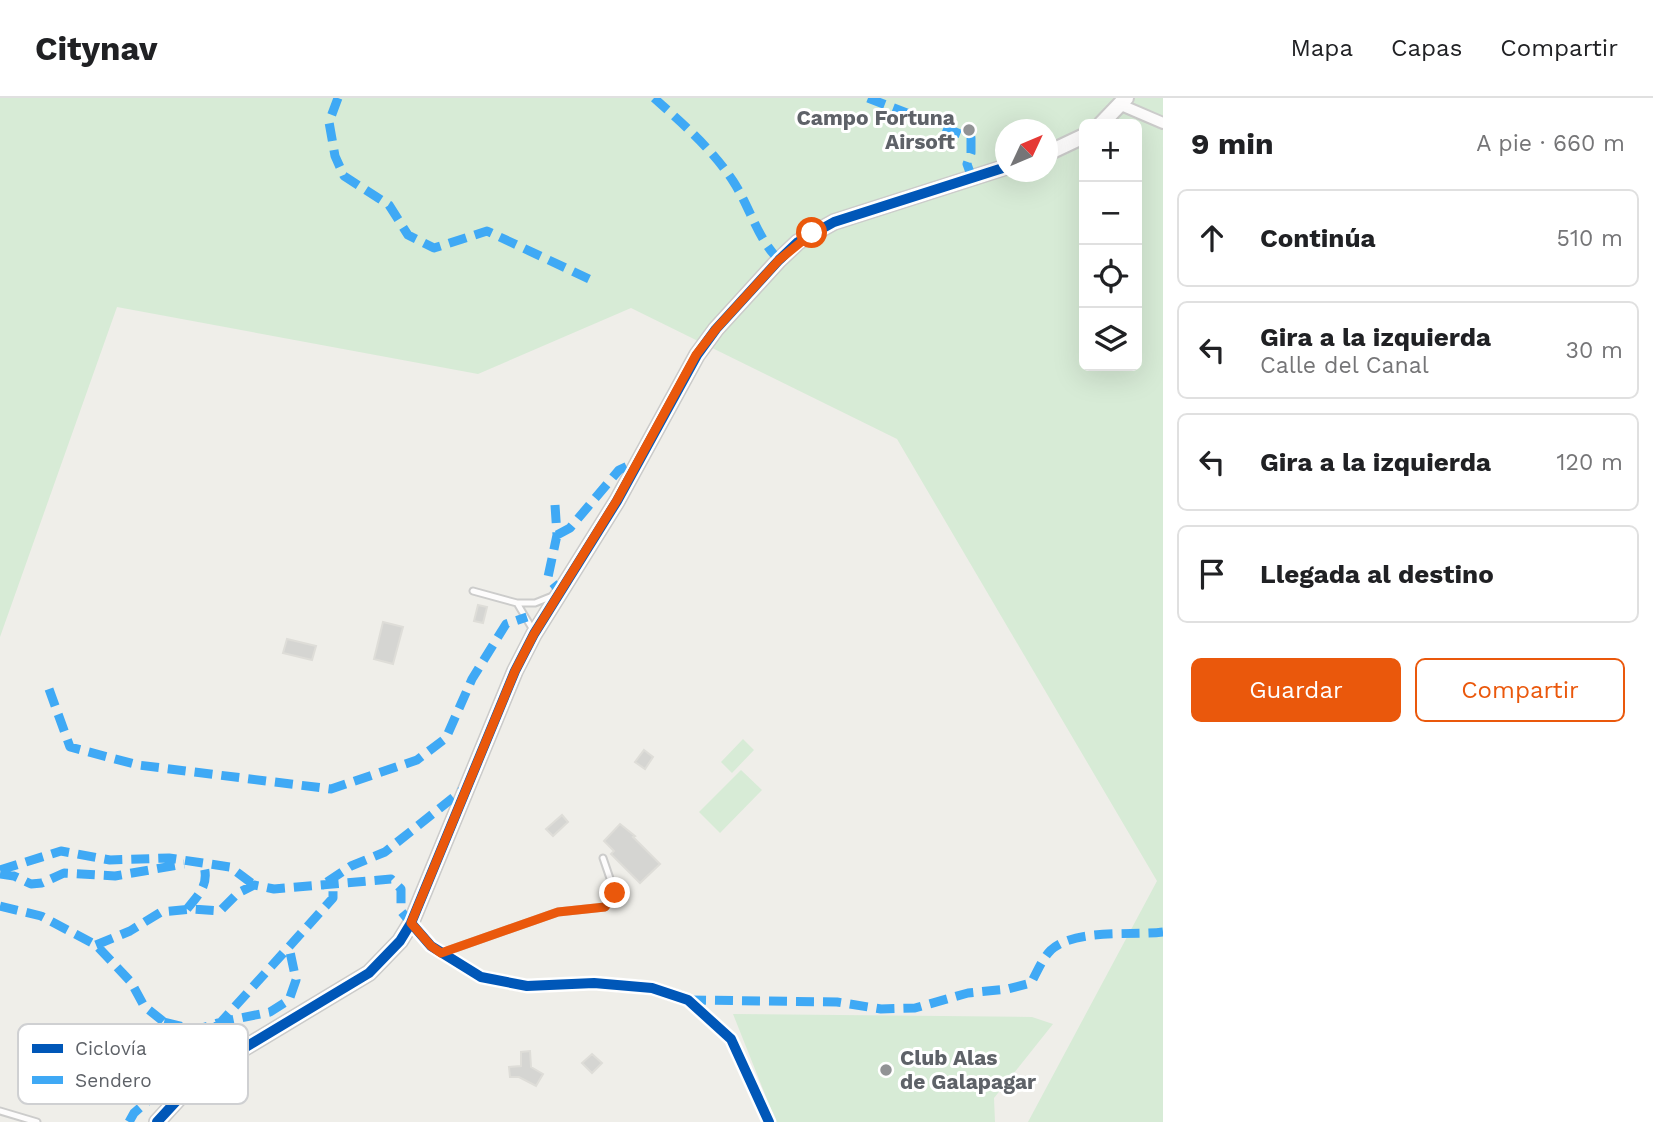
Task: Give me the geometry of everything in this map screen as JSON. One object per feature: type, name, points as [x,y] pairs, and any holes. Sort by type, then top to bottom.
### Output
[{"type":"street","points":[[1106,119],[1124,102],[1163,123]]},
{"type":"street","points":[[1058,148],[1079,138]]},
{"type":"street","points":[[248,1047],[369,973],[400,941],[411,923],[515,671],[534,634],[617,500],[696,355],[716,329],[798,242],[834,222],[995,171]]},
{"type":"street","points":[[411,923],[431,946],[481,977],[527,986],[594,983],[652,988],[688,1000],[731,1039],[769,1122]]},
{"type":"street","points":[[157,1122],[174,1104]]},
{"type":"lane","points":[[472,591],[517,603],[535,603],[561,593]]},
{"type":"lane","points":[[517,603],[534,634]]},
{"type":"lane","points":[[441,953],[558,912],[605,907],[615,893],[603,858]]},
{"type":"lane","points":[[0,1111],[37,1122]]},
{"type":"green space","points":[[0,98],[1163,98],[1163,1122],[1028,1122],[1157,881],[897,439],[631,308],[478,374],[117,307],[0,637]]},
{"type":"green space","points":[[743,739],[754,750],[732,773],[721,762]]},
{"type":"green space","points":[[741,770],[762,790],[720,833],[699,812]]},
{"type":"green space","name":"Club Alas de Galapagar","points":[[733,1014],[1032,1017],[1053,1024],[994,1098],[995,1122],[776,1122]]},
{"type":"building","points":[[478,605],[487,607],[483,623],[474,621]]},
{"type":"building","points":[[383,622],[403,627],[393,664],[374,659]]},
{"type":"building","points":[[287,639],[316,646],[312,660],[283,653]]},
{"type":"building","points":[[644,750],[653,757],[645,769],[635,762]]},
{"type":"building","points":[[562,815],[568,822],[553,836],[546,829]]},
{"type":"building","points":[[620,824],[635,836],[633,837],[660,864],[640,883],[611,854],[614,851],[604,841]]},
{"type":"building","points":[[530,1051],[531,1067],[543,1074],[536,1086],[519,1077],[510,1077],[509,1067],[521,1066],[521,1052]]},
{"type":"building","points":[[592,1054],[602,1063],[592,1073],[582,1063]]},
{"type":"marked path","points":[[338,98],[329,122],[335,156],[344,176],[389,205],[408,235],[434,248],[487,231],[589,279]]},
{"type":"marked path","points":[[654,98],[696,137],[725,169],[759,232],[779,260]]},
{"type":"marked path","points":[[868,98],[971,138],[971,153],[967,164],[972,178]]},
{"type":"marked path","points":[[557,535],[570,528],[619,470],[636,462]]},
{"type":"marked path","points":[[555,505],[557,535],[548,577],[561,593]]},
{"type":"marked path","points":[[49,689],[70,747],[138,765],[331,789],[417,760],[446,738],[472,679],[506,624],[527,617]]},
{"type":"marked path","points":[[327,882],[351,866],[385,852],[465,788]]},
{"type":"marked path","points":[[0,870],[61,851],[110,860],[169,858],[230,867],[254,885]]},
{"type":"marked path","points":[[187,909],[200,893],[204,883],[203,863]]},
{"type":"marked path","points":[[0,874],[14,876],[31,884],[42,883],[64,873],[115,876],[184,864]]},
{"type":"marked path","points":[[96,945],[130,931],[161,912],[191,909],[220,911],[238,893],[254,885],[274,889],[391,879],[401,889],[401,911],[411,923]]},
{"type":"marked path","points":[[219,1024],[333,898],[333,890],[324,884]]},
{"type":"marked path","points":[[0,906],[41,916],[96,945],[131,982],[144,1006],[165,1024]]},
{"type":"marked path","points":[[688,1000],[837,1002],[881,1009],[915,1008],[968,993],[1008,989],[1031,983],[1051,950],[1074,938],[1163,932]]},
{"type":"marked path","points":[[215,1024],[270,1012],[289,1000],[296,980],[289,947]]},
{"type":"marked path","points":[[164,1022],[172,1024]]},
{"type":"marked path","points":[[129,1122],[144,1104]]},
{"type":"cycle path","points":[[248,1046],[369,973],[400,941],[411,923],[515,671],[534,634],[617,501],[697,355],[716,329],[798,242],[834,222],[995,171]]},
{"type":"cycle path","points":[[411,923],[431,946],[481,977],[527,986],[594,983],[652,988],[688,1000],[731,1039],[769,1122]]},
{"type":"cycle path","points":[[157,1122],[174,1104]]},
{"type":"place","name":"Campo Fortuna Airsoft","points":[[969,130]]},
{"type":"place","name":"Club Alas de Galapagar","points":[[886,1070]]},
{"type":"route","points":[[615,893],[605,907],[558,912],[441,953],[431,946],[411,923],[515,671],[534,634],[617,500],[696,355],[779,260],[812,233]]}]
